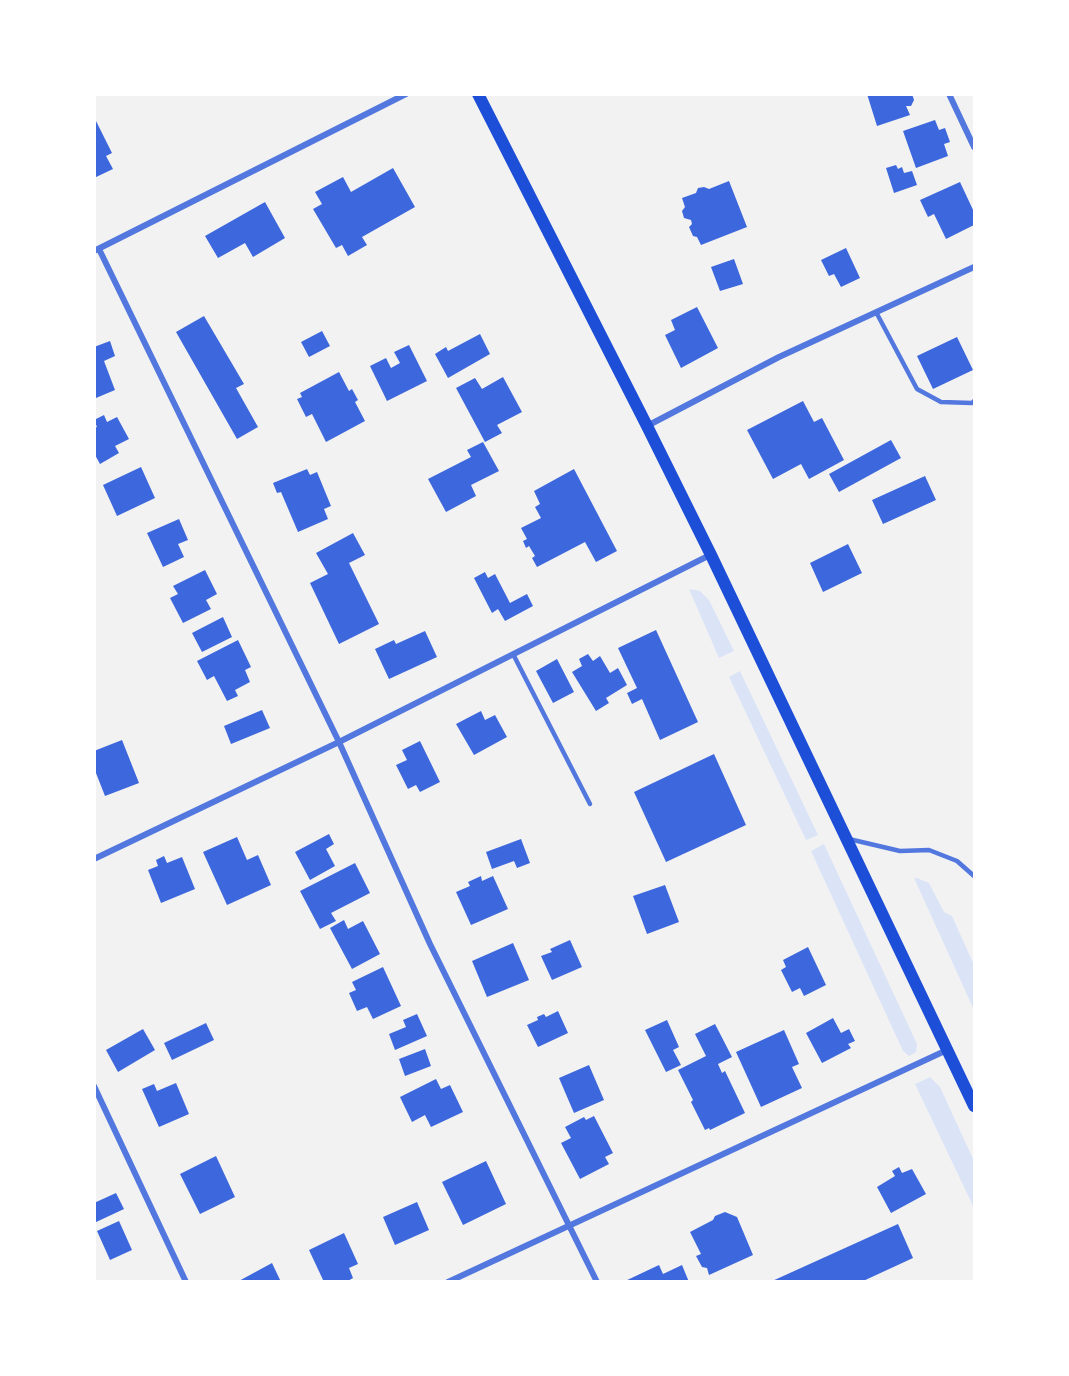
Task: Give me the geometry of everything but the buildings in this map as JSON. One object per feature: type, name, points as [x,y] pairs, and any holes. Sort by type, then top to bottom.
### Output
[{"type":"main road","points":[[478,94],[711,555],[975,1106]]},
{"type":"street","points":[[406,94],[97,250],[339,742],[430,944],[597,1281]]},
{"type":"street","points":[[949,94],[975,147]]},
{"type":"street","points":[[647,426],[779,357],[975,267]]},
{"type":"street","points":[[94,859],[339,742],[711,555]]},
{"type":"street","points":[[448,1281],[947,1049]]},
{"type":"street","points":[[94,1086],[186,1281]]},
{"type":"lane","points":[[876,312],[917,389],[941,402],[975,402]]},
{"type":"lane","points":[[513,654],[590,804]]},
{"type":"lane","points":[[846,838],[900,851],[929,850],[957,861],[975,876]]},
{"type":"shaded area","points":[[689,589],[700,591],[709,600],[734,651],[719,658]]},
{"type":"shaded area","points":[[740,671],[818,835],[806,840],[729,677]]},
{"type":"shaded area","points":[[824,844],[917,1044],[916,1052],[909,1056],[903,1051],[811,851]]},
{"type":"shaded area","points":[[914,878],[929,883],[944,912],[952,916],[974,965],[974,1010]]},
{"type":"shaded area","points":[[930,1077],[940,1087],[974,1161],[974,1208],[915,1084]]}]
